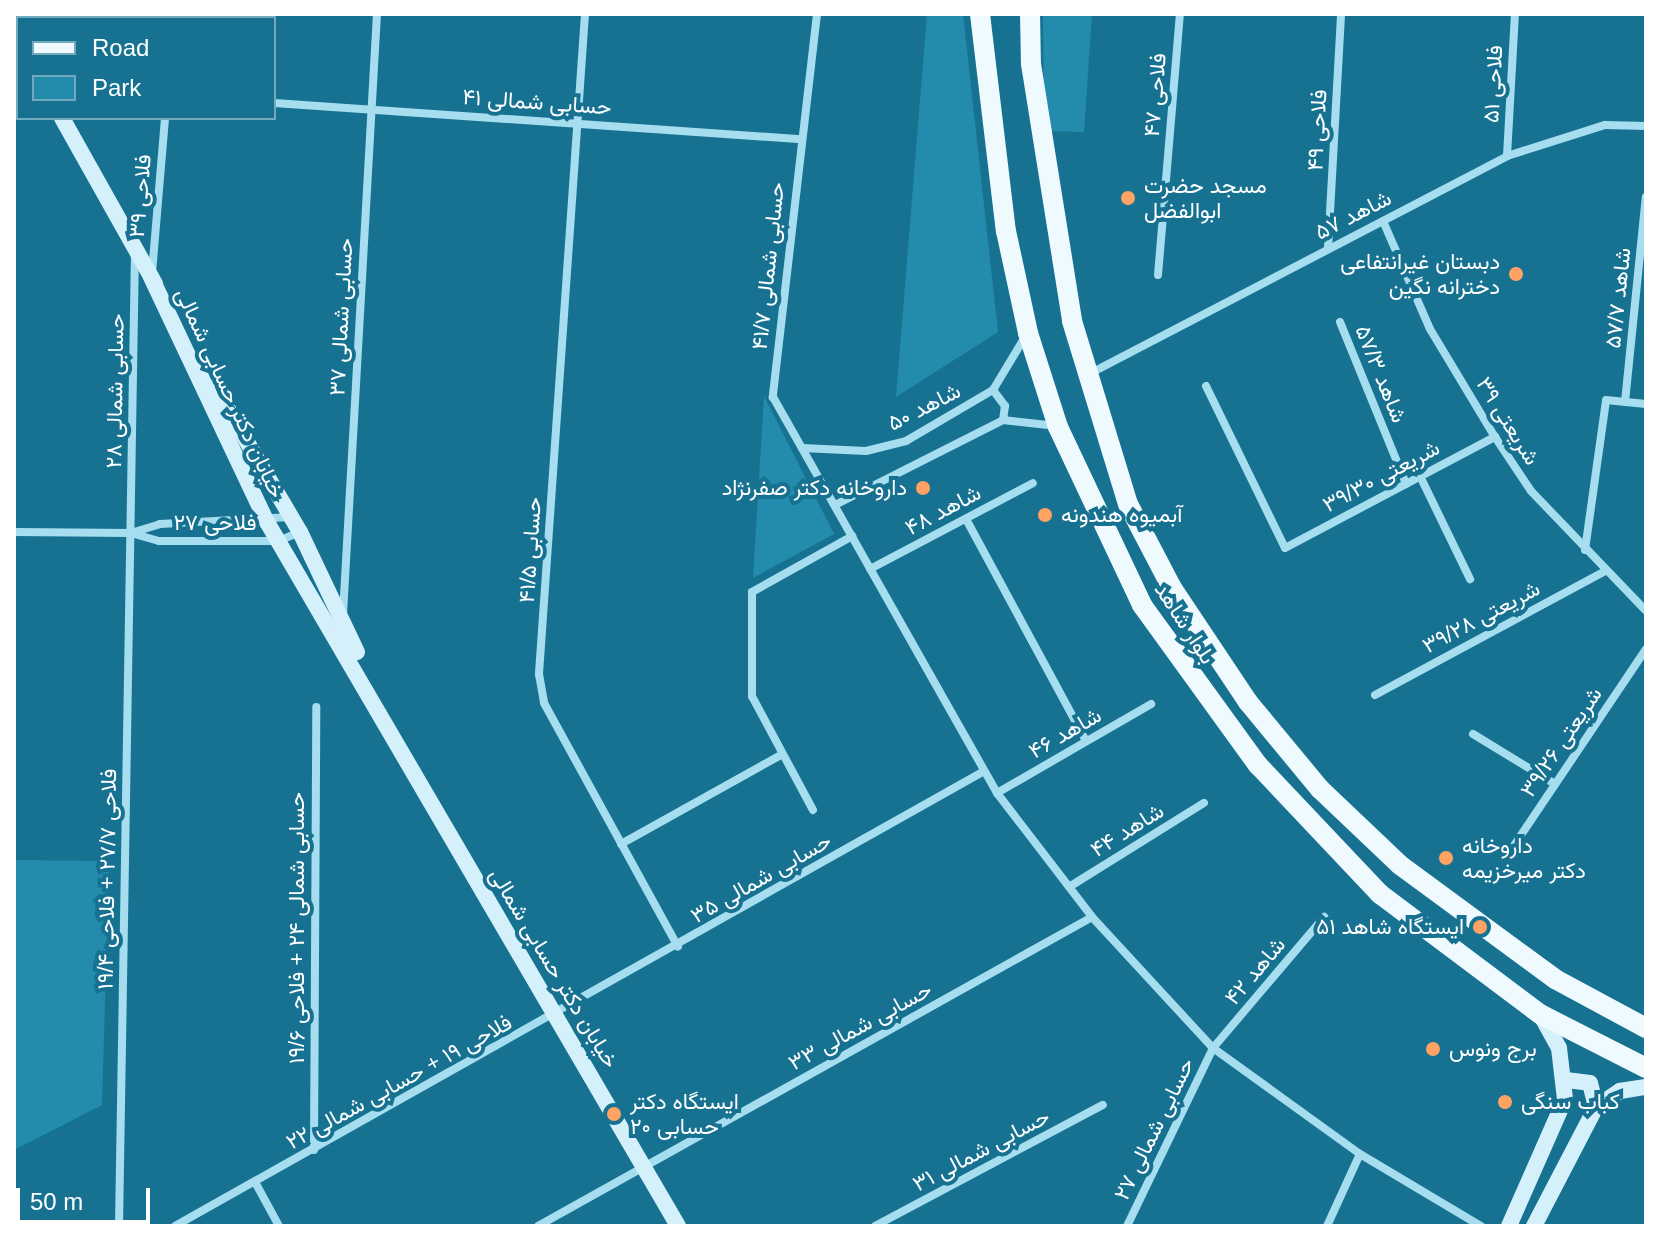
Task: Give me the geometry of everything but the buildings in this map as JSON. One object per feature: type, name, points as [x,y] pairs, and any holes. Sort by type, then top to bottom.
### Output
[{"type":"main road","name":"بلوار شاهد","points":[[980,14],[1006,231],[1028,333],[1058,427],[1142,605],[1229,730],[1298,814],[1380,894],[1540,1014],[1646,1068]]},
{"type":"main road","name":"بلوار شاهد","points":[[1030,14],[1031,64],[1072,321],[1128,504],[1172,588],[1248,702],[1320,789],[1480,927],[1646,1028]]},
{"type":"street","name":"حسابی شمالی ۳۷","points":[[343,623],[377,14]]},
{"type":"street","name":"حسابی ۴۱/۵","points":[[585,14],[539,674],[544,703],[678,947]]},
{"type":"street","name":"حسابی شمالی ۴۱/۷","points":[[802,448],[773,397],[798,139],[814,78],[817,14]]},
{"type":"street","name":"فلاحی ۴۷","points":[[1158,275],[1180,14]]},
{"type":"street","name":"فلاحی ۴۹","points":[[1328,248],[1341,14]]},
{"type":"street","name":"فلاحی ۵۱","points":[[1507,156],[1515,14]]},
{"type":"street","name":"حسابی شمالی ۴۱","points":[[276,103],[798,139]]},
{"type":"street","name":"خیابان دکتر حسابی شمالی","points":[[63,120],[300,532],[395,731]]},
{"type":"street","name":"فلاحی ۳۹","points":[[151,277],[165,120]]},
{"type":"street","name":"شاهد ۵۷","points":[[1089,374],[1507,156],[1605,125],[1646,126]]},
{"type":"street","name":"شاهد ۵۷/۷","points":[[1625,402],[1642,267],[1646,197]]},
{"type":"street","name":"شریعتی ۳۹","points":[[1383,221],[1430,329],[1495,437],[1585,550],[1646,611]]},
{"type":"street","name":"حسابی شمالی ۲۸","points":[[131,533],[136,250]]},
{"type":"street","name":"خیابان دکتر حسابی شمالی","points":[[151,277],[267,522],[395,731],[678,1226]]},
{"type":"street","name":"شاهد ۵۷/۳","points":[[1340,322],[1406,484]]},
{"type":"street","name":"شاهد ۵۰","points":[[802,448],[866,451],[906,441],[993,390],[1028,333]]},
{"type":"street","name":"شریعتی ۳۹/۳۰","points":[[1206,386],[1285,548],[1406,484],[1419,474],[1495,437]]},
{"type":"street","points":[[993,390],[1005,406],[1003,420]]},
{"type":"street","points":[[1585,550],[1606,400],[1646,404]]},
{"type":"street","points":[[835,505],[1003,420],[1058,427]]},
{"type":"street","points":[[802,448],[997,793],[1092,917],[1213,1048],[1360,1154],[1481,1226]]},
{"type":"street","points":[[1419,474],[1470,579]]},
{"type":"street","name":"شاهد ۴۸","points":[[870,569],[1033,483]]},
{"type":"street","name":"فلاحی ۲۷","points":[[131,533],[160,524],[267,522],[291,517]]},
{"type":"street","points":[[966,519],[1086,741]]},
{"type":"street","name":"فلاحی ۲۷","points":[[14,532],[131,533],[159,541],[278,541],[300,532]]},
{"type":"street","name":"فلاحی ۲۷/۷ + فلاحی ۱۹/۴","points":[[119,1226],[131,533]]},
{"type":"street","points":[[813,810],[779,756],[752,696],[752,592],[852,536]]},
{"type":"street","name":"شریعتی ۳۹/۲۸","points":[[1375,695],[1605,571]]},
{"type":"street","name":"شریعتی ۳۹/۲۶","points":[[1507,856],[1646,649]]},
{"type":"street","name":"شاهد ۴۶","points":[[997,793],[1151,704]]},
{"type":"street","name":"حسابی شمالی ۲۴ + فلاحی ۱۹/۶","points":[[314,1150],[316,707]]},
{"type":"street","points":[[1473,734],[1555,784]]},
{"type":"street","points":[[621,844],[779,756]]},
{"type":"street","name":"حسابی شمالی ۳۵","points":[[557,1017],[984,771]]},
{"type":"street","name":"شاهد ۴۴","points":[[1069,887],[1204,803]]},
{"type":"street","name":"حسابی شمالی ۳۳","points":[[538,1226],[1092,917]]},
{"type":"street","name":"شاهد ۴۲","points":[[1213,1048],[1324,917]]},
{"type":"street","points":[[1509,1226],[1554,1137],[1566,1080],[1540,1014]]},
{"type":"street","name":"فلاحی ۱۹ + حسابی شمالی ۲۲","points":[[175,1226],[557,1017]]},
{"type":"street","name":"حسابی شمالی ۲۷","points":[[1127,1226],[1213,1048]]},
{"type":"street","points":[[1566,1080],[1590,1083],[1596,1107]]},
{"type":"street","points":[[1534,1226],[1596,1107],[1620,1091],[1646,1087]]},
{"type":"street","name":"حسابی شمالی ۳۱","points":[[875,1226],[1103,1105]]},
{"type":"street","points":[[1327,1226],[1360,1154]]},
{"type":"street","points":[[255,1182],[279,1226]]},
{"type":"green space","points":[[927,14],[963,14],[998,332],[896,397]]},
{"type":"green space","points":[[1043,14],[1092,14],[1084,132],[1044,131]]},
{"type":"green space","points":[[764,396],[834,534],[753,578]]},
{"type":"green space","points":[[14,860],[109,861],[102,1105],[14,1150]]},
{"type":"place","name":"مسجد حضرت ابوالفضل","points":[[1128,198]]},
{"type":"place","name":"دبستان غیرانتفاعی دخترانه نگین","points":[[1516,274]]},
{"type":"place","name":"داروخانه دکتر صفرنژاد","points":[[923,488]]},
{"type":"place","name":"آبمیوه هندونه","points":[[1045,515]]},
{"type":"place","name":"داروخانه دکتر میرخزیمه","points":[[1446,858]]},
{"type":"place","name":"ایستگاه شاهد ۵۱","points":[[1480,927]]},
{"type":"place","name":"برج ونوس","points":[[1433,1049]]},
{"type":"place","name":"کباب سنگی","points":[[1505,1102]]},
{"type":"place","name":"ایستگاه دکتر حسابی ۲۰","points":[[614,1114]]}]
